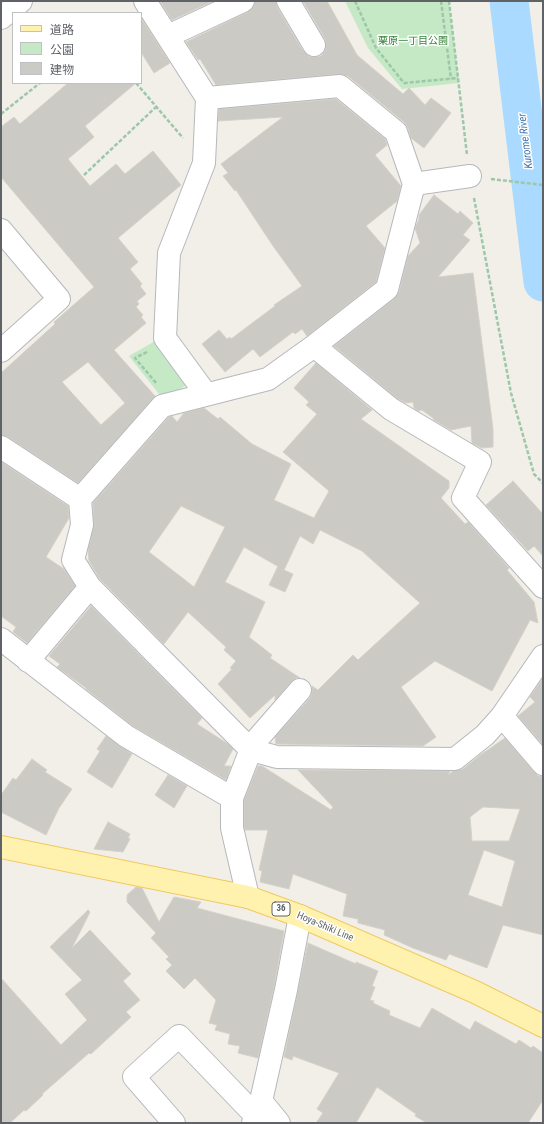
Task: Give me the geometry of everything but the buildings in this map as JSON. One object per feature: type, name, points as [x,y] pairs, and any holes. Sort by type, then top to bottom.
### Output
[{"type":"main road","name":"Hoya-Shiki Line","points":[[1,847],[248,897],[300,916],[474,992],[543,1026]]},
{"type":"street","points":[[1,18],[21,1]]},
{"type":"street","points":[[146,1],[207,98],[204,163],[169,254],[165,338],[168,340],[206,394]]},
{"type":"street","points":[[168,36],[243,1]]},
{"type":"street","points":[[288,1],[314,45]]},
{"type":"street","points":[[207,98],[340,86],[396,132],[414,184],[387,289],[314,346],[268,379],[162,406],[80,499],[82,525],[73,560],[90,587],[251,750],[277,757],[455,759],[485,735],[502,716],[543,656]]},
{"type":"street","points":[[414,184],[470,176]]},
{"type":"street","points":[[1,230],[59,299],[1,351]]},
{"type":"street","points":[[314,346],[391,409],[480,462],[463,498],[543,587]]},
{"type":"street","points":[[1,447],[80,499]]},
{"type":"street","points":[[28,661],[90,587]]},
{"type":"street","points":[[1,640],[126,736],[232,798]]},
{"type":"street","points":[[248,897],[232,828],[232,798],[253,744],[300,690]]},
{"type":"street","points":[[502,716],[543,764]]},
{"type":"street","points":[[256,1113],[286,990],[300,916]]},
{"type":"street","points":[[174,1123],[134,1077],[179,1036],[256,1113],[280,1123]]},
{"type":"path","points":[[355,1],[376,48],[404,83],[458,78]]},
{"type":"path","points":[[440,1],[451,79]]},
{"type":"path","points":[[449,1],[470,176],[511,393],[534,474],[543,483]]},
{"type":"path","points":[[1,114],[39,84]]},
{"type":"path","points":[[137,84],[187,143]]},
{"type":"path","points":[[84,174],[156,107]]},
{"type":"path","points":[[470,176],[543,185]]},
{"type":"path","points":[[168,340],[135,358],[172,403]]},
{"type":"green space","name":"栗原一丁目公園","points":[[345,1],[449,1],[459,83],[402,89],[368,48]]},
{"type":"green space","points":[[157,340],[190,383],[163,399],[129,356]]},
{"type":"waterway","name":"Kurome River","points":[[509,1],[543,282]]}]
